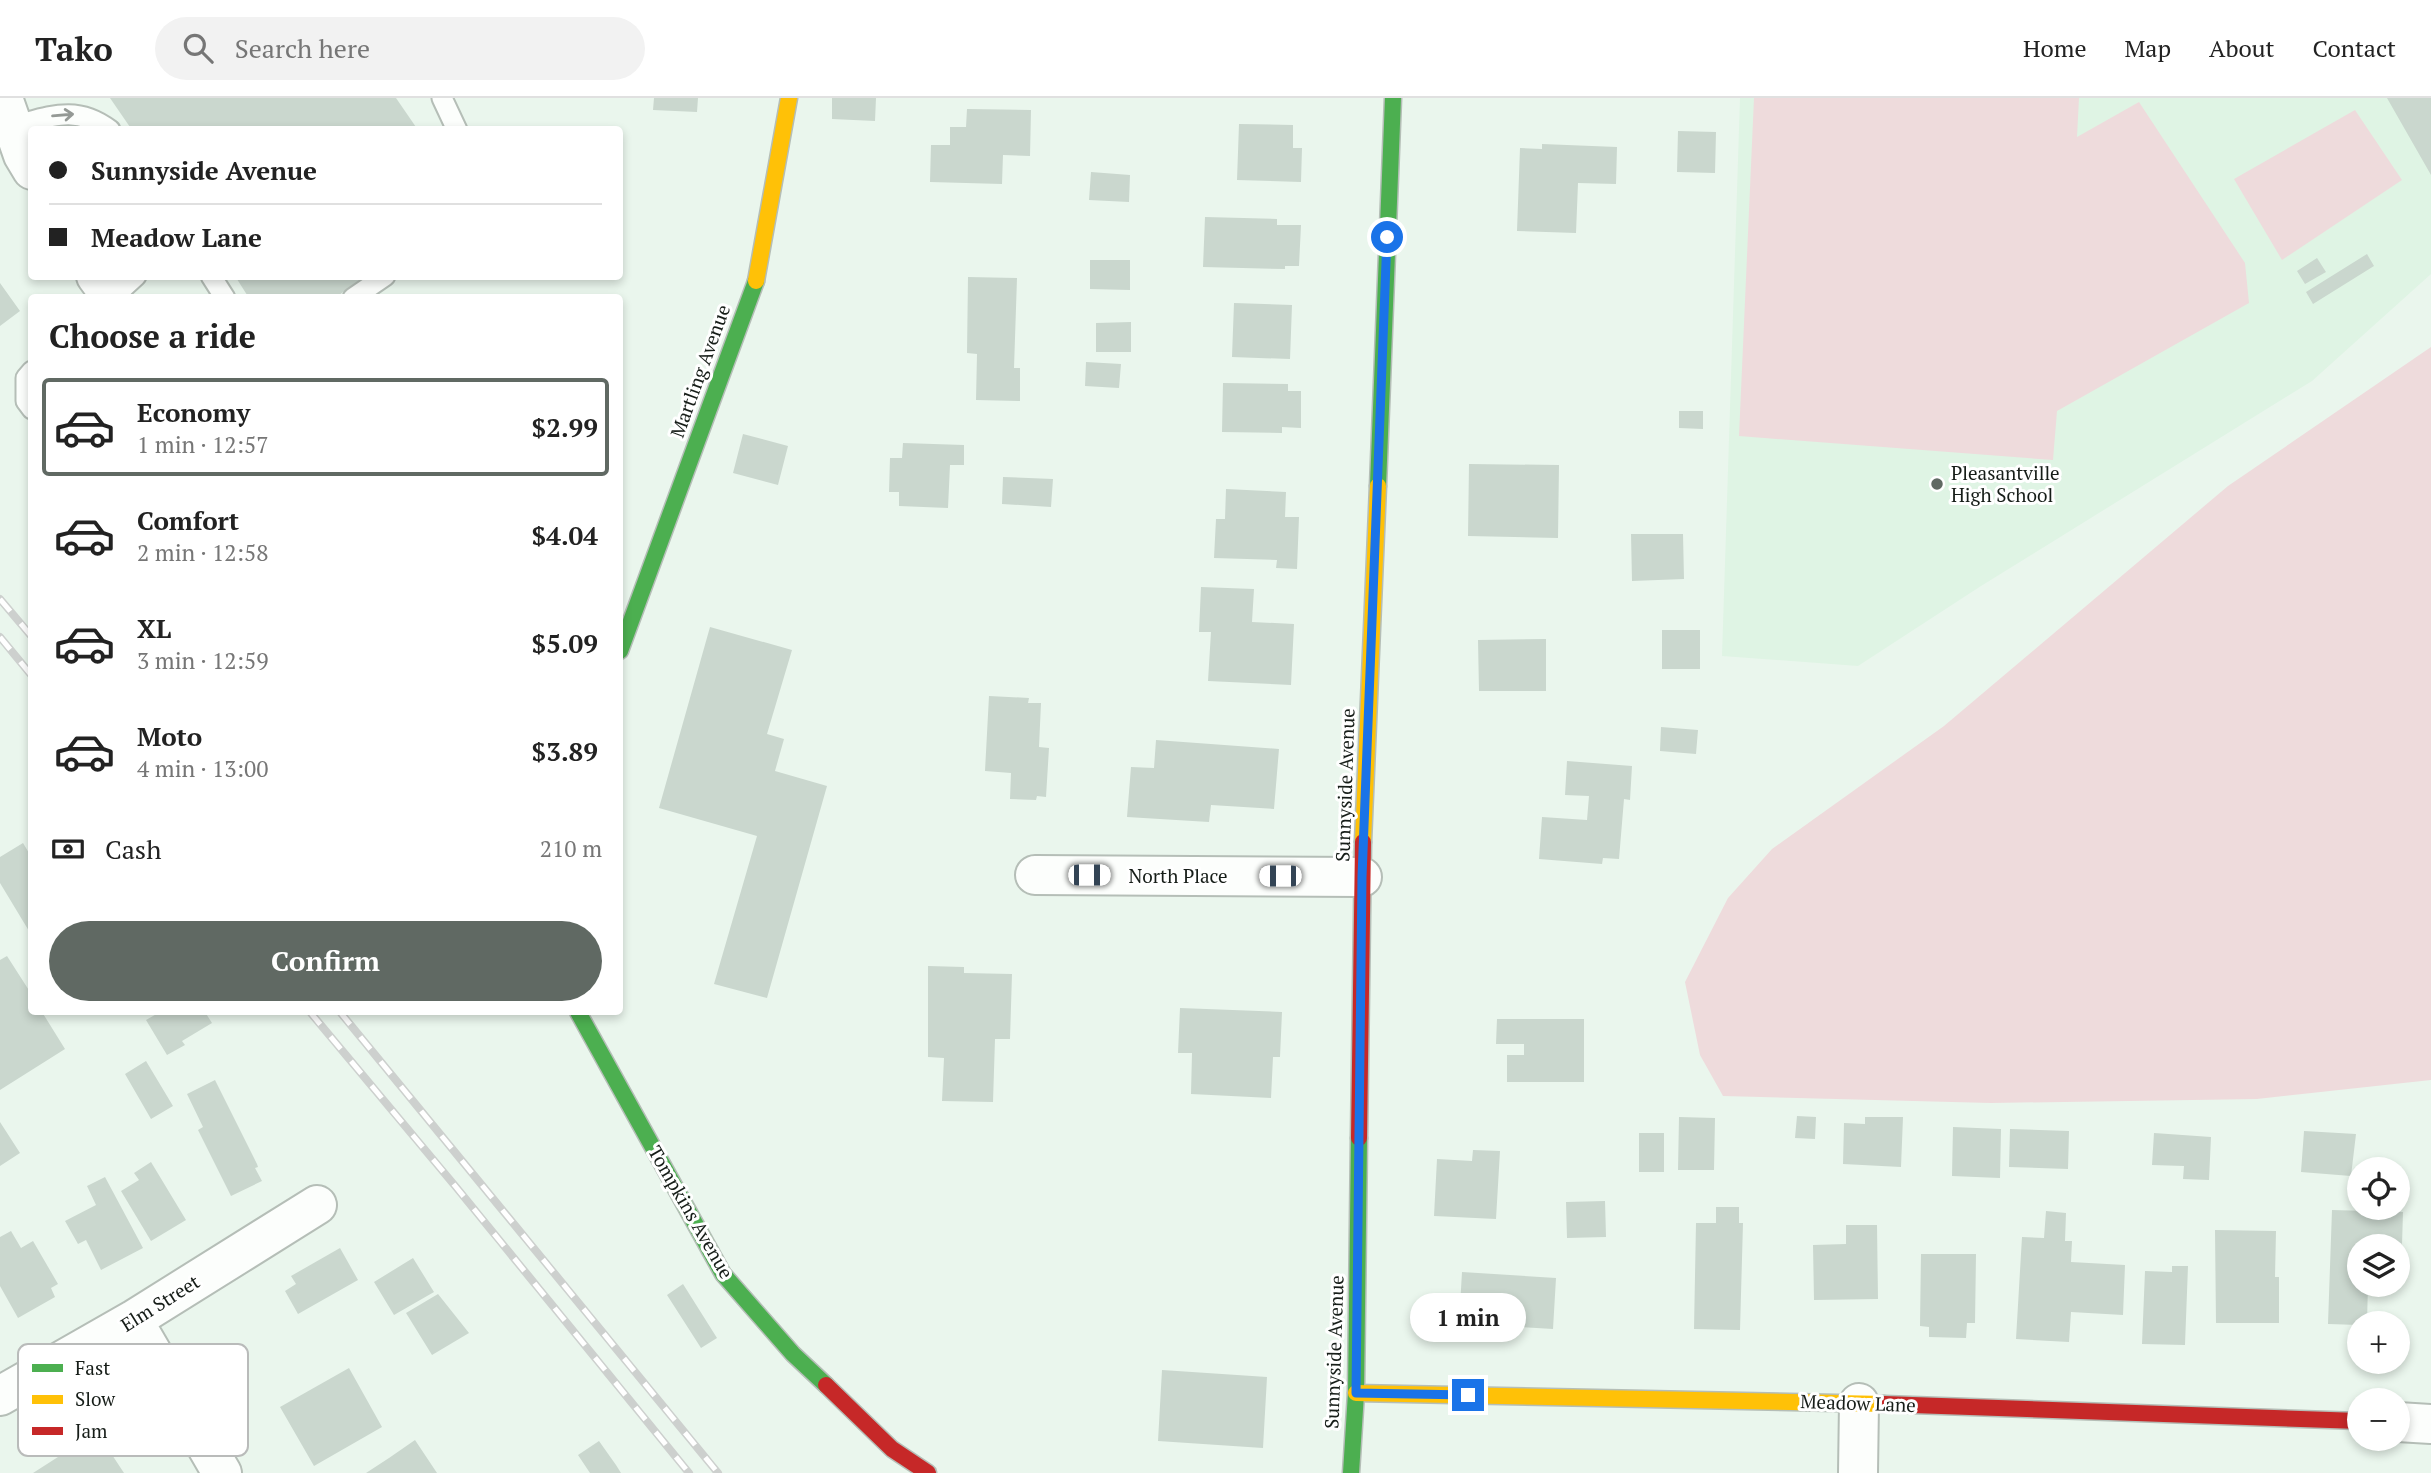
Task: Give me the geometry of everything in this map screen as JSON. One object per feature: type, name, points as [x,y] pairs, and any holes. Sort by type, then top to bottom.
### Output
[{"type":"street","name":"Martling Avenue","points":[[623,643],[757,278],[789,98]]},
{"type":"street","name":"Sunnyside Avenue","points":[[1351,1473],[1356,1393],[1362,877],[1393,98]]},
{"type":"street","points":[[8,112],[28,160]]},
{"type":"street","points":[[99,280],[110,294]]},
{"type":"street","name":"North Place","points":[[1035,875],[1362,877]]},
{"type":"street","name":"Tompkins Avenue","points":[[580,1015],[723,1274],[793,1354],[892,1449],[928,1473]]},
{"type":"street","name":"Elm Street","points":[[92,1344],[317,1205]]},
{"type":"street","points":[[134,1320],[148,1344]]},
{"type":"street","name":"Elm Street","points":[[0,1396],[18,1386]]},
{"type":"street","name":"Meadow Lane","points":[[1356,1393],[1860,1403],[2347,1421]]},
{"type":"street","points":[[1858,1473],[1860,1403]]},
{"type":"street","points":[[2410,1423],[2431,1424]]},
{"type":"street","points":[[212,1456],[222,1473]]},
{"type":"lane","points":[[443,100],[455,126]]},
{"type":"lane","points":[[8,112],[85,115],[103,126]]},
{"type":"lane","points":[[115,294],[131,280]]},
{"type":"lane","points":[[359,294],[379,280]]},
{"type":"lane","points":[[28,376],[28,404]]},
{"type":"shaded area","name":"Pleasantville High School","points":[[1740,98],[2431,98],[2431,274],[2312,381],[1981,586],[1858,666],[1722,656]]},
{"type":"shaded area","points":[[1754,98],[2079,98],[2077,137],[2139,102],[2245,263],[2249,303],[2057,411],[2053,460],[1739,436]]},
{"type":"shaded area","points":[[2355,110],[2402,180],[2282,260],[2234,179]]},
{"type":"shaded area","points":[[2431,347],[2431,1080],[2257,1099],[1991,1103],[1723,1096],[1700,1055],[1685,982],[1728,898],[1772,849],[1944,726],[2228,486]]},
{"type":"building","points":[[110,98],[396,98],[415,126],[129,126]]},
{"type":"building","points":[[654,98],[698,98],[697,112],[653,110]]},
{"type":"building","points":[[832,98],[876,98],[875,121],[832,119]]},
{"type":"building","points":[[2387,98],[2431,98],[2431,175]]},
{"type":"building","points":[[967,109],[1031,110],[1030,156],[1003,155],[1002,184],[930,182],[931,145],[950,145],[950,127],[966,127]]},
{"type":"building","points":[[1239,124],[1293,125],[1293,148],[1302,148],[1301,182],[1237,180]]},
{"type":"building","points":[[1678,131],[1716,132],[1715,173],[1677,172]]},
{"type":"building","points":[[1542,144],[1617,147],[1616,184],[1578,183],[1576,233],[1517,231],[1520,148],[1542,149]]},
{"type":"building","points":[[1091,172],[1130,175],[1129,202],[1089,200]]},
{"type":"building","points":[[1205,217],[1277,219],[1277,225],[1301,225],[1299,266],[1285,266],[1285,269],[1203,267]]},
{"type":"building","points":[[2367,254],[2374,266],[2313,304],[2306,292]]},
{"type":"building","points":[[2317,258],[2326,272],[2305,284],[2297,271]]},
{"type":"building","points":[[1090,260],[1130,260],[1130,290],[1090,289]]},
{"type":"building","points":[[968,277],[1017,278],[1014,368],[1020,368],[1020,401],[976,400],[977,354],[967,353]]},
{"type":"building","points":[[238,280],[360,280],[340,294],[246,294]]},
{"type":"building","points":[[0,283],[20,311],[0,326]]},
{"type":"building","points":[[1234,303],[1292,305],[1290,359],[1232,357]]},
{"type":"building","points":[[1131,322],[1131,352],[1096,352],[1096,323]]},
{"type":"building","points":[[1086,362],[1121,364],[1119,388],[1085,386]]},
{"type":"building","points":[[1223,383],[1288,384],[1288,391],[1301,391],[1301,428],[1282,427],[1282,433],[1222,432]]},
{"type":"building","points":[[1679,411],[1703,411],[1703,429],[1679,428]]},
{"type":"building","points":[[743,434],[788,446],[778,485],[733,473]]},
{"type":"building","points":[[903,443],[964,445],[964,465],[950,465],[948,508],[899,506],[899,492],[889,492],[890,458],[902,458]]},
{"type":"building","points":[[1469,464],[1559,465],[1558,538],[1468,536]]},
{"type":"building","points":[[1003,477],[1053,479],[1051,507],[1002,504]]},
{"type":"building","points":[[1226,489],[1286,492],[1285,517],[1299,517],[1297,569],[1276,568],[1277,560],[1214,558],[1216,519],[1225,519]]},
{"type":"building","points":[[1631,534],[1683,534],[1684,579],[1632,581]]},
{"type":"building","points":[[1201,587],[1254,589],[1252,622],[1294,624],[1291,685],[1208,681],[1211,632],[1199,632]]},
{"type":"building","points":[[710,627],[792,650],[767,734],[784,739],[775,771],[827,786],[767,998],[714,984],[757,836],[659,808]]},
{"type":"building","points":[[1662,630],[1700,630],[1700,669],[1662,669]]},
{"type":"building","points":[[1546,639],[1546,691],[1479,691],[1478,640]]},
{"type":"building","points":[[989,696],[1029,698],[1028,703],[1041,703],[1039,747],[1049,748],[1046,797],[1037,796],[1036,800],[1010,799],[1011,773],[985,771]]},
{"type":"building","points":[[1661,727],[1698,730],[1696,754],[1660,751]]},
{"type":"building","points":[[1156,740],[1279,749],[1274,809],[1211,805],[1209,822],[1127,817],[1131,767],[1154,768]]},
{"type":"building","points":[[1567,761],[1632,766],[1630,800],[1624,799],[1619,859],[1603,858],[1602,864],[1539,859],[1542,817],[1587,820],[1589,796],[1565,795]]},
{"type":"building","points":[[23,843],[28,851],[28,929],[0,883],[0,857]]},
{"type":"building","points":[[7,956],[28,989],[28,1015],[44,1015],[65,1049],[0,1090],[0,960]]},
{"type":"building","points":[[928,966],[964,967],[964,973],[1012,974],[1010,1039],[995,1039],[993,1102],[942,1101],[944,1058],[928,1057]]},
{"type":"building","points":[[1180,1008],[1282,1012],[1280,1057],[1273,1057],[1271,1098],[1191,1094],[1192,1053],[1178,1053]]},
{"type":"building","points":[[155,1015],[207,1015],[212,1023],[182,1041],[185,1045],[167,1055],[146,1020]]},
{"type":"building","points":[[1497,1019],[1584,1019],[1584,1082],[1507,1082],[1507,1055],[1524,1055],[1524,1044],[1496,1044]]},
{"type":"building","points":[[146,1061],[173,1106],[151,1119],[125,1074]]},
{"type":"building","points":[[215,1080],[257,1164],[258,1167],[255,1168],[262,1181],[231,1196],[198,1130],[203,1127],[187,1094]]},
{"type":"building","points":[[1797,1116],[1816,1117],[1815,1139],[1795,1138]]},
{"type":"building","points":[[1679,1117],[1715,1118],[1714,1170],[1678,1170]]},
{"type":"building","points":[[1865,1117],[1903,1117],[1901,1167],[1843,1164],[1844,1123],[1865,1124]]},
{"type":"building","points":[[0,1122],[20,1153],[0,1166]]},
{"type":"building","points":[[1953,1127],[2001,1129],[2000,1178],[1952,1176]]},
{"type":"building","points":[[2010,1129],[2069,1131],[2068,1169],[2009,1167]]},
{"type":"building","points":[[2304,1131],[2356,1134],[2353,1157],[2347,1157],[2347,1176],[2301,1172]]},
{"type":"building","points":[[1639,1133],[1664,1133],[1664,1172],[1639,1172]]},
{"type":"building","points":[[2154,1133],[2211,1137],[2209,1180],[2183,1179],[2184,1166],[2152,1165]]},
{"type":"building","points":[[1473,1150],[1500,1151],[1496,1219],[1434,1216],[1437,1159],[1472,1161]]},
{"type":"building","points":[[151,1162],[186,1220],[151,1241],[121,1191],[139,1180],[134,1173]]},
{"type":"building","points":[[105,1177],[143,1248],[101,1270],[86,1240],[78,1244],[65,1221],[96,1205],[87,1186]]},
{"type":"building","points":[[1605,1201],[1606,1237],[1567,1238],[1566,1202]]},
{"type":"building","points":[[1716,1207],[1739,1207],[1739,1223],[1743,1223],[1740,1330],[1694,1329],[1696,1223],[1716,1223]]},
{"type":"building","points":[[2332,1210],[2347,1210],[2347,1220],[2403,1220],[2402,1234],[2347,1234],[2347,1297],[2368,1297],[2367,1311],[2347,1311],[2347,1325],[2328,1324]]},
{"type":"building","points":[[2046,1211],[2066,1213],[2065,1241],[2072,1241],[2071,1262],[2125,1265],[2123,1315],[2071,1312],[2069,1342],[2016,1339],[2022,1237],[2044,1238]]},
{"type":"building","points":[[1846,1225],[1877,1225],[1878,1299],[1814,1300],[1813,1245],[1846,1244]]},
{"type":"building","points":[[2215,1230],[2276,1231],[2275,1277],[2279,1277],[2279,1323],[2216,1323]]},
{"type":"building","points":[[11,1231],[21,1248],[33,1241],[58,1284],[51,1288],[55,1297],[18,1318],[0,1286],[0,1237]]},
{"type":"building","points":[[340,1248],[358,1280],[298,1314],[285,1291],[296,1284],[291,1276]]},
{"type":"building","points":[[1921,1254],[1976,1254],[1975,1323],[1967,1323],[1966,1338],[1929,1337],[1929,1327],[1920,1326]]},
{"type":"building","points":[[413,1258],[434,1292],[394,1315],[374,1282]]},
{"type":"building","points":[[2172,1266],[2188,1266],[2185,1345],[2142,1344],[2145,1271],[2172,1272]]},
{"type":"building","points":[[1462,1272],[1556,1278],[1553,1329],[1459,1323]]},
{"type":"building","points":[[683,1284],[717,1338],[701,1348],[667,1295]]},
{"type":"building","points":[[438,1294],[469,1333],[432,1355],[406,1313]]},
{"type":"building","points":[[349,1368],[382,1427],[314,1466],[280,1407]]},
{"type":"building","points":[[1162,1370],[1267,1377],[1263,1448],[1158,1441]]},
{"type":"building","points":[[415,1440],[437,1473],[366,1473],[389,1458]]},
{"type":"building","points":[[599,1441],[621,1473],[590,1473],[578,1455]]},
{"type":"building","points":[[60,1456],[113,1456],[124,1473],[33,1473]]},
{"type":"railway","points":[[0,599],[28,632]]},
{"type":"railway","points":[[0,637],[28,671]]},
{"type":"railway","points":[[313,1015],[689,1473]]},
{"type":"railway","points":[[342,1015],[718,1473]]},
{"type":"traffic: fast","points":[[1378,486],[1393,98]]},
{"type":"traffic: fast","points":[[623,643],[756,281]]},
{"type":"traffic: fast","points":[[580,1015],[723,1274],[793,1354],[826,1385]]},
{"type":"traffic: fast","points":[[1351,1473],[1356,1393],[1359,1138]]},
{"type":"traffic: slow","points":[[756,281],[789,98]]},
{"type":"traffic: slow","points":[[1363,842],[1378,486]]},
{"type":"traffic: slow","points":[[1356,1393],[1884,1404]]},
{"type":"traffic: jam","points":[[1359,1138],[1363,842]]},
{"type":"traffic: jam","points":[[826,1385],[892,1449],[928,1473]]},
{"type":"traffic: jam","points":[[1884,1404],[2347,1421]]},
{"type":"place","name":"Pleasantville High School","points":[[1937,484]]},
{"type":"route","points":[[1387,237],[1362,877],[1356,1393],[1468,1395]]}]
